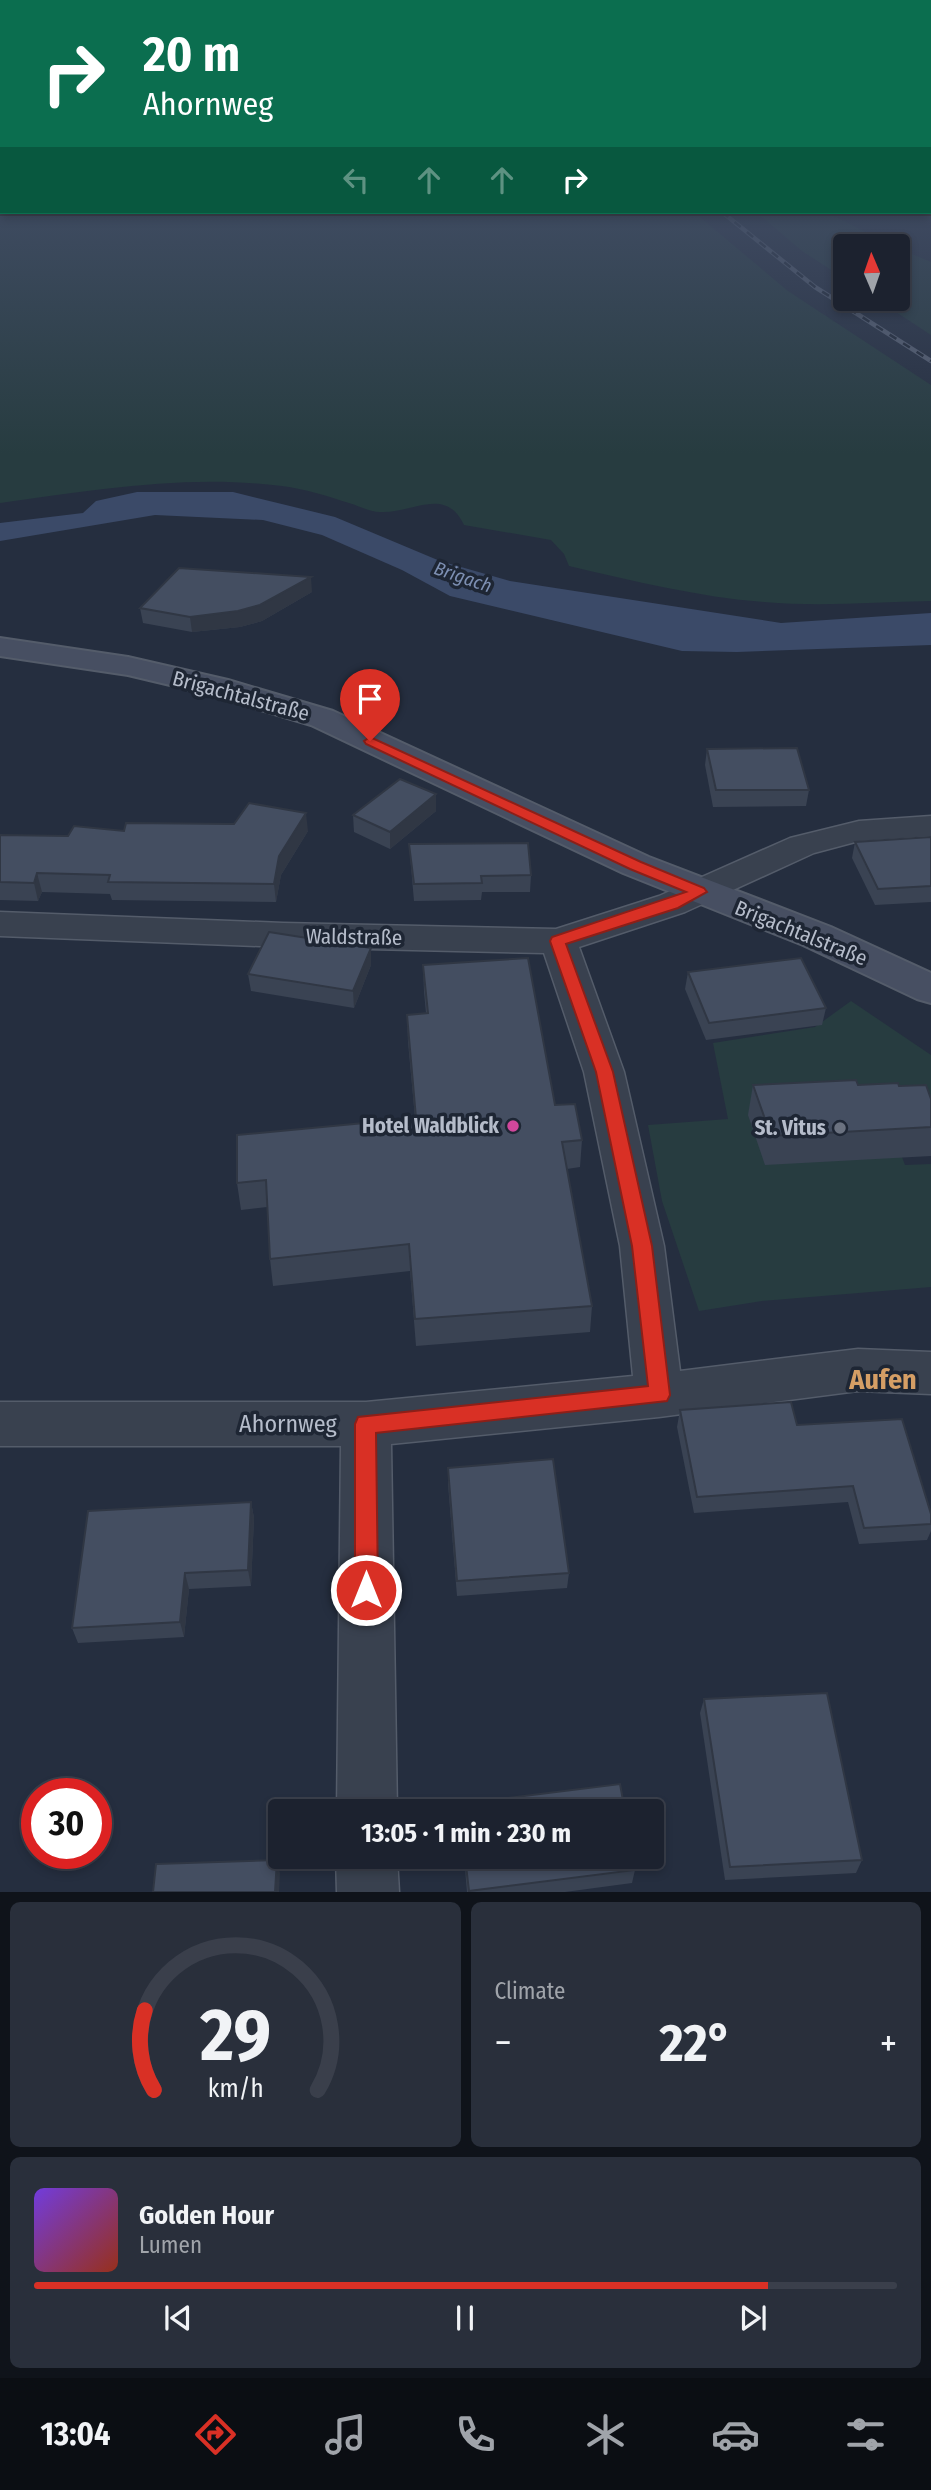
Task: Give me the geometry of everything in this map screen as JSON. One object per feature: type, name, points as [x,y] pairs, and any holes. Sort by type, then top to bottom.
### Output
[{"type":"street","name":"Brigachtalstraße","points":[[0,647],[128,666],[322,718],[636,865],[699,892],[817,936],[931,989]]},
{"type":"street","name":"Waldstraße","points":[[0,924],[283,935],[558,941],[672,904],[802,845],[859,831],[931,826]]},
{"type":"street","points":[[558,941],[604,1072],[642,1246],[659,1395]]},
{"type":"street","name":"Ahornweg","points":[[0,1424],[366,1424],[659,1395],[858,1370],[931,1373]]},
{"type":"street","points":[[366,1424],[367,1799]]},
{"type":"street","points":[[368,1869],[368,1892]]},
{"type":"green space","points":[[0,277],[772,277],[788,291],[931,385],[931,601],[785,603],[739,600],[690,592],[569,566],[564,554],[551,540],[464,525],[447,506],[427,504],[376,512],[316,493],[282,486],[211,482],[141,485],[0,503]]},
{"type":"green space","points":[[910,277],[931,277],[931,335],[896,312],[910,312]]},
{"type":"green space","points":[[851,1001],[931,1055],[931,1139],[899,1149],[905,1165],[931,1164],[931,1287],[762,1301],[699,1311],[662,1201],[648,1125],[728,1119],[713,1043],[815,1027]]},
{"type":"water","name":"Brigach","points":[[137,492],[233,492],[335,517],[440,561],[510,581],[781,623],[931,613],[931,645],[737,652],[682,651],[450,596],[402,570],[322,535],[263,520],[155,515],[0,541],[0,523],[83,513],[96,501]]},
{"type":"building","points":[[179,568],[311,577],[260,605],[238,611],[190,617],[140,608]]},
{"type":"building","points":[[797,748],[809,790],[716,790],[707,749]]},
{"type":"building","points":[[400,779],[436,794],[390,832],[353,815]]},
{"type":"building","points":[[249,803],[306,813],[279,856],[274,884],[108,882],[110,875],[37,873],[34,883],[0,882],[0,835],[68,836],[74,826],[124,831],[126,823],[234,824]]},
{"type":"building","points":[[931,837],[931,886],[878,889],[855,842]]},
{"type":"building","points":[[528,843],[531,875],[481,876],[482,883],[414,884],[409,844]]},
{"type":"building","points":[[269,932],[371,948],[353,991],[248,974]]},
{"type":"building","points":[[528,958],[555,1105],[575,1104],[582,1140],[562,1142],[592,1306],[415,1319],[409,1244],[270,1259],[266,1180],[237,1183],[237,1135],[416,1118],[407,1015],[428,1013],[423,965]]},
{"type":"building","points":[[801,958],[826,1008],[709,1023],[688,972]]},
{"type":"building","points":[[856,1080],[858,1085],[926,1085],[931,1099],[931,1127],[771,1136],[753,1085]]},
{"type":"building","points":[[791,1402],[797,1425],[902,1419],[931,1514],[931,1524],[864,1528],[853,1486],[697,1497],[680,1410]]},
{"type":"building","points":[[553,1459],[569,1573],[457,1581],[448,1468]]},
{"type":"building","points":[[251,1502],[248,1570],[185,1573],[180,1622],[72,1628],[88,1511]]},
{"type":"building","points":[[827,1693],[862,1860],[730,1867],[704,1699]]},
{"type":"building","points":[[620,1784],[623,1799],[500,1799]]},
{"type":"building","points":[[268,1860],[268,1869],[276,1869],[275,1892],[153,1892],[156,1864]]},
{"type":"building","points":[[466,1869],[635,1870],[469,1891]]},
{"type":"railway","points":[[803,277],[931,361]]},
{"type":"place","name":"Hotel Waldblick","points":[[513,1126]]},
{"type":"place","name":"St. Vitus","points":[[840,1128]]},
{"type":"district","name":"Aufen","points":[[883,1379]]},
{"type":"route","points":[[366,1590],[366,1424],[659,1395],[642,1246],[604,1072],[558,941],[672,904],[699,892],[370,741]]}]
